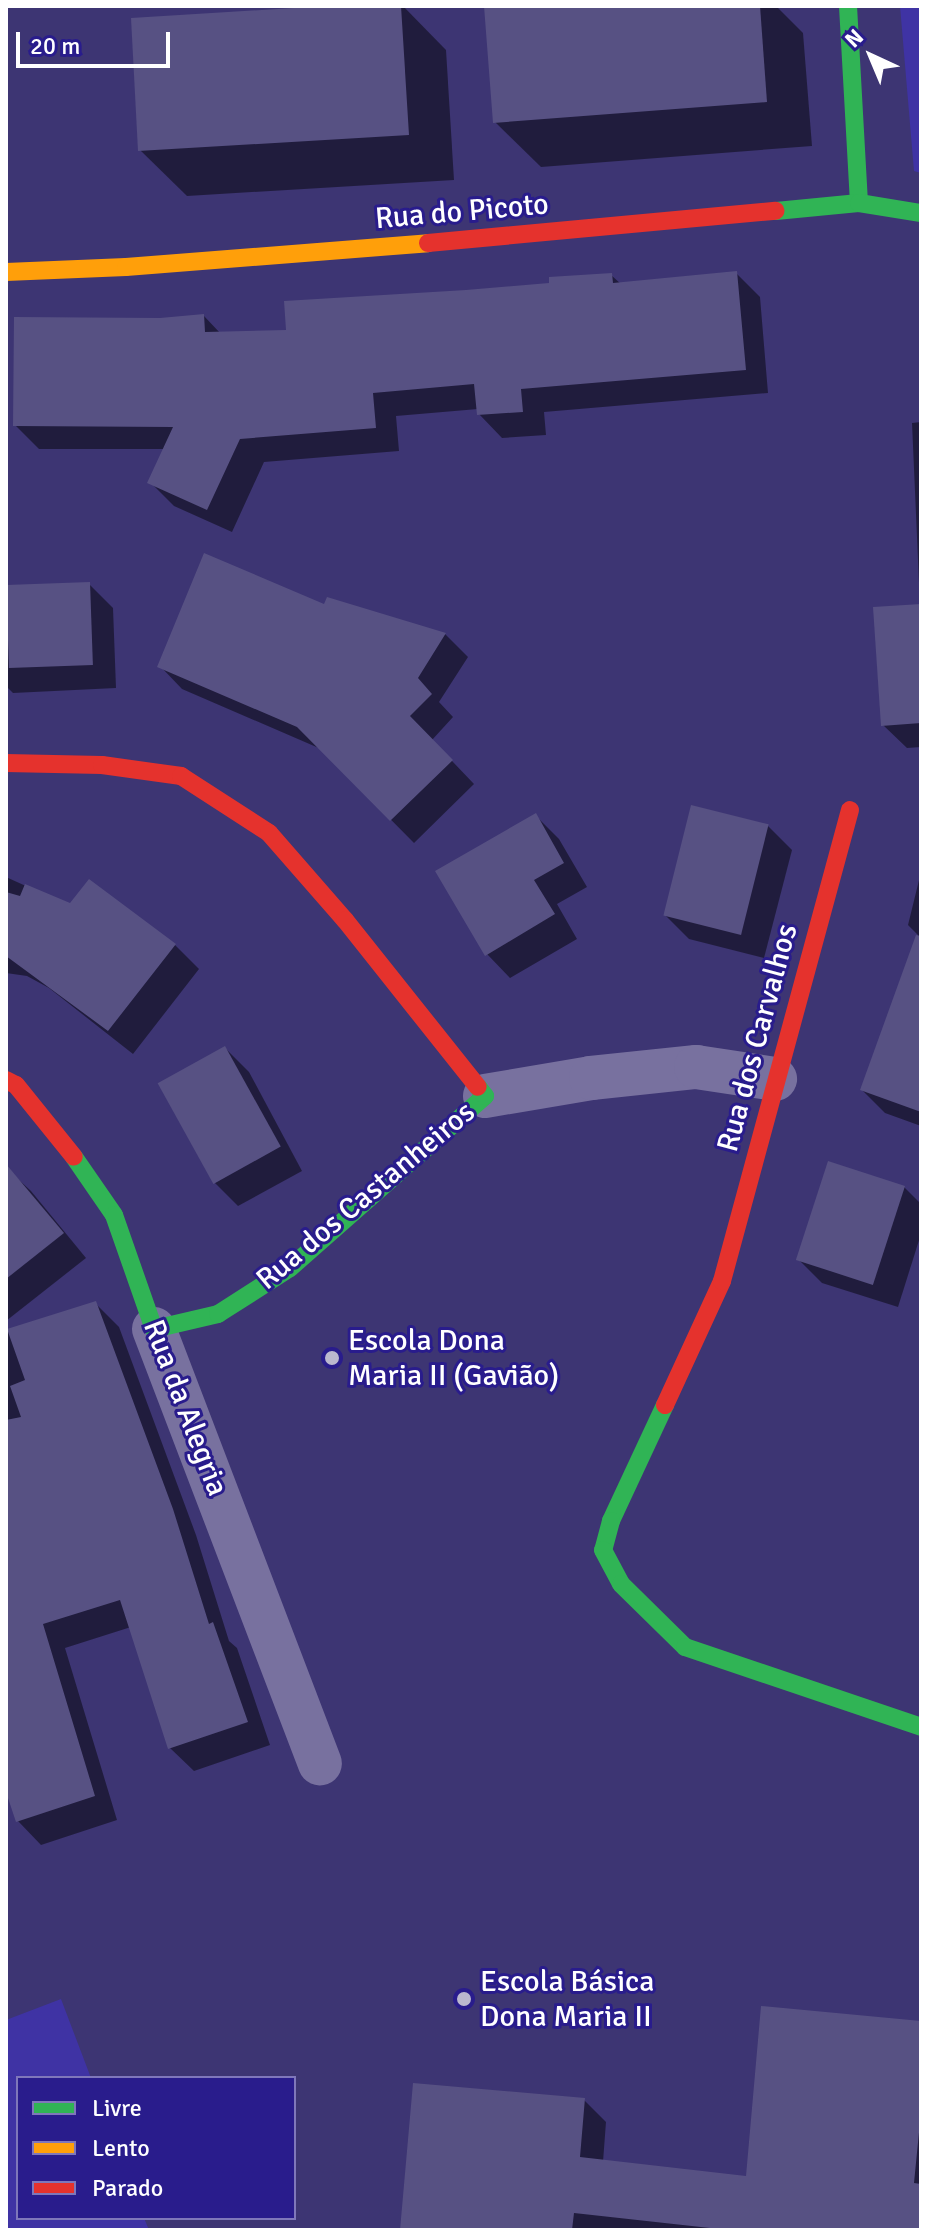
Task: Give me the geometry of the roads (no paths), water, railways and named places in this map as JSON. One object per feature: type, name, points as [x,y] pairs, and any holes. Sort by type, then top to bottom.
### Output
[{"type":"street","points":[[848,6],[859,203]]},
{"type":"street","name":"Rua do Picoto","points":[[6,272],[126,267],[458,241],[859,203],[921,213]]},
{"type":"street","points":[[6,763],[102,765],[181,776],[269,833],[345,920],[485,1096]]},
{"type":"street","name":"Rua dos Carvalhos","points":[[850,810],[722,1281],[611,1521],[603,1550],[621,1584],[685,1647],[921,1727]]},
{"type":"street","name":"Rua dos Castanheiros","points":[[154,1329],[218,1314],[290,1268],[485,1096],[591,1078],[696,1067],[775,1079]]},
{"type":"street","name":"Rua da Alegria","points":[[6,1080],[16,1085],[68,1148],[114,1215],[154,1329],[320,1763]]},
{"type":"place","name":"Escola Dona Maria II (Gavião)","points":[[332,1358]]},
{"type":"place","name":"Escola Básica Dona Maria II","points":[[464,1999]]}]
